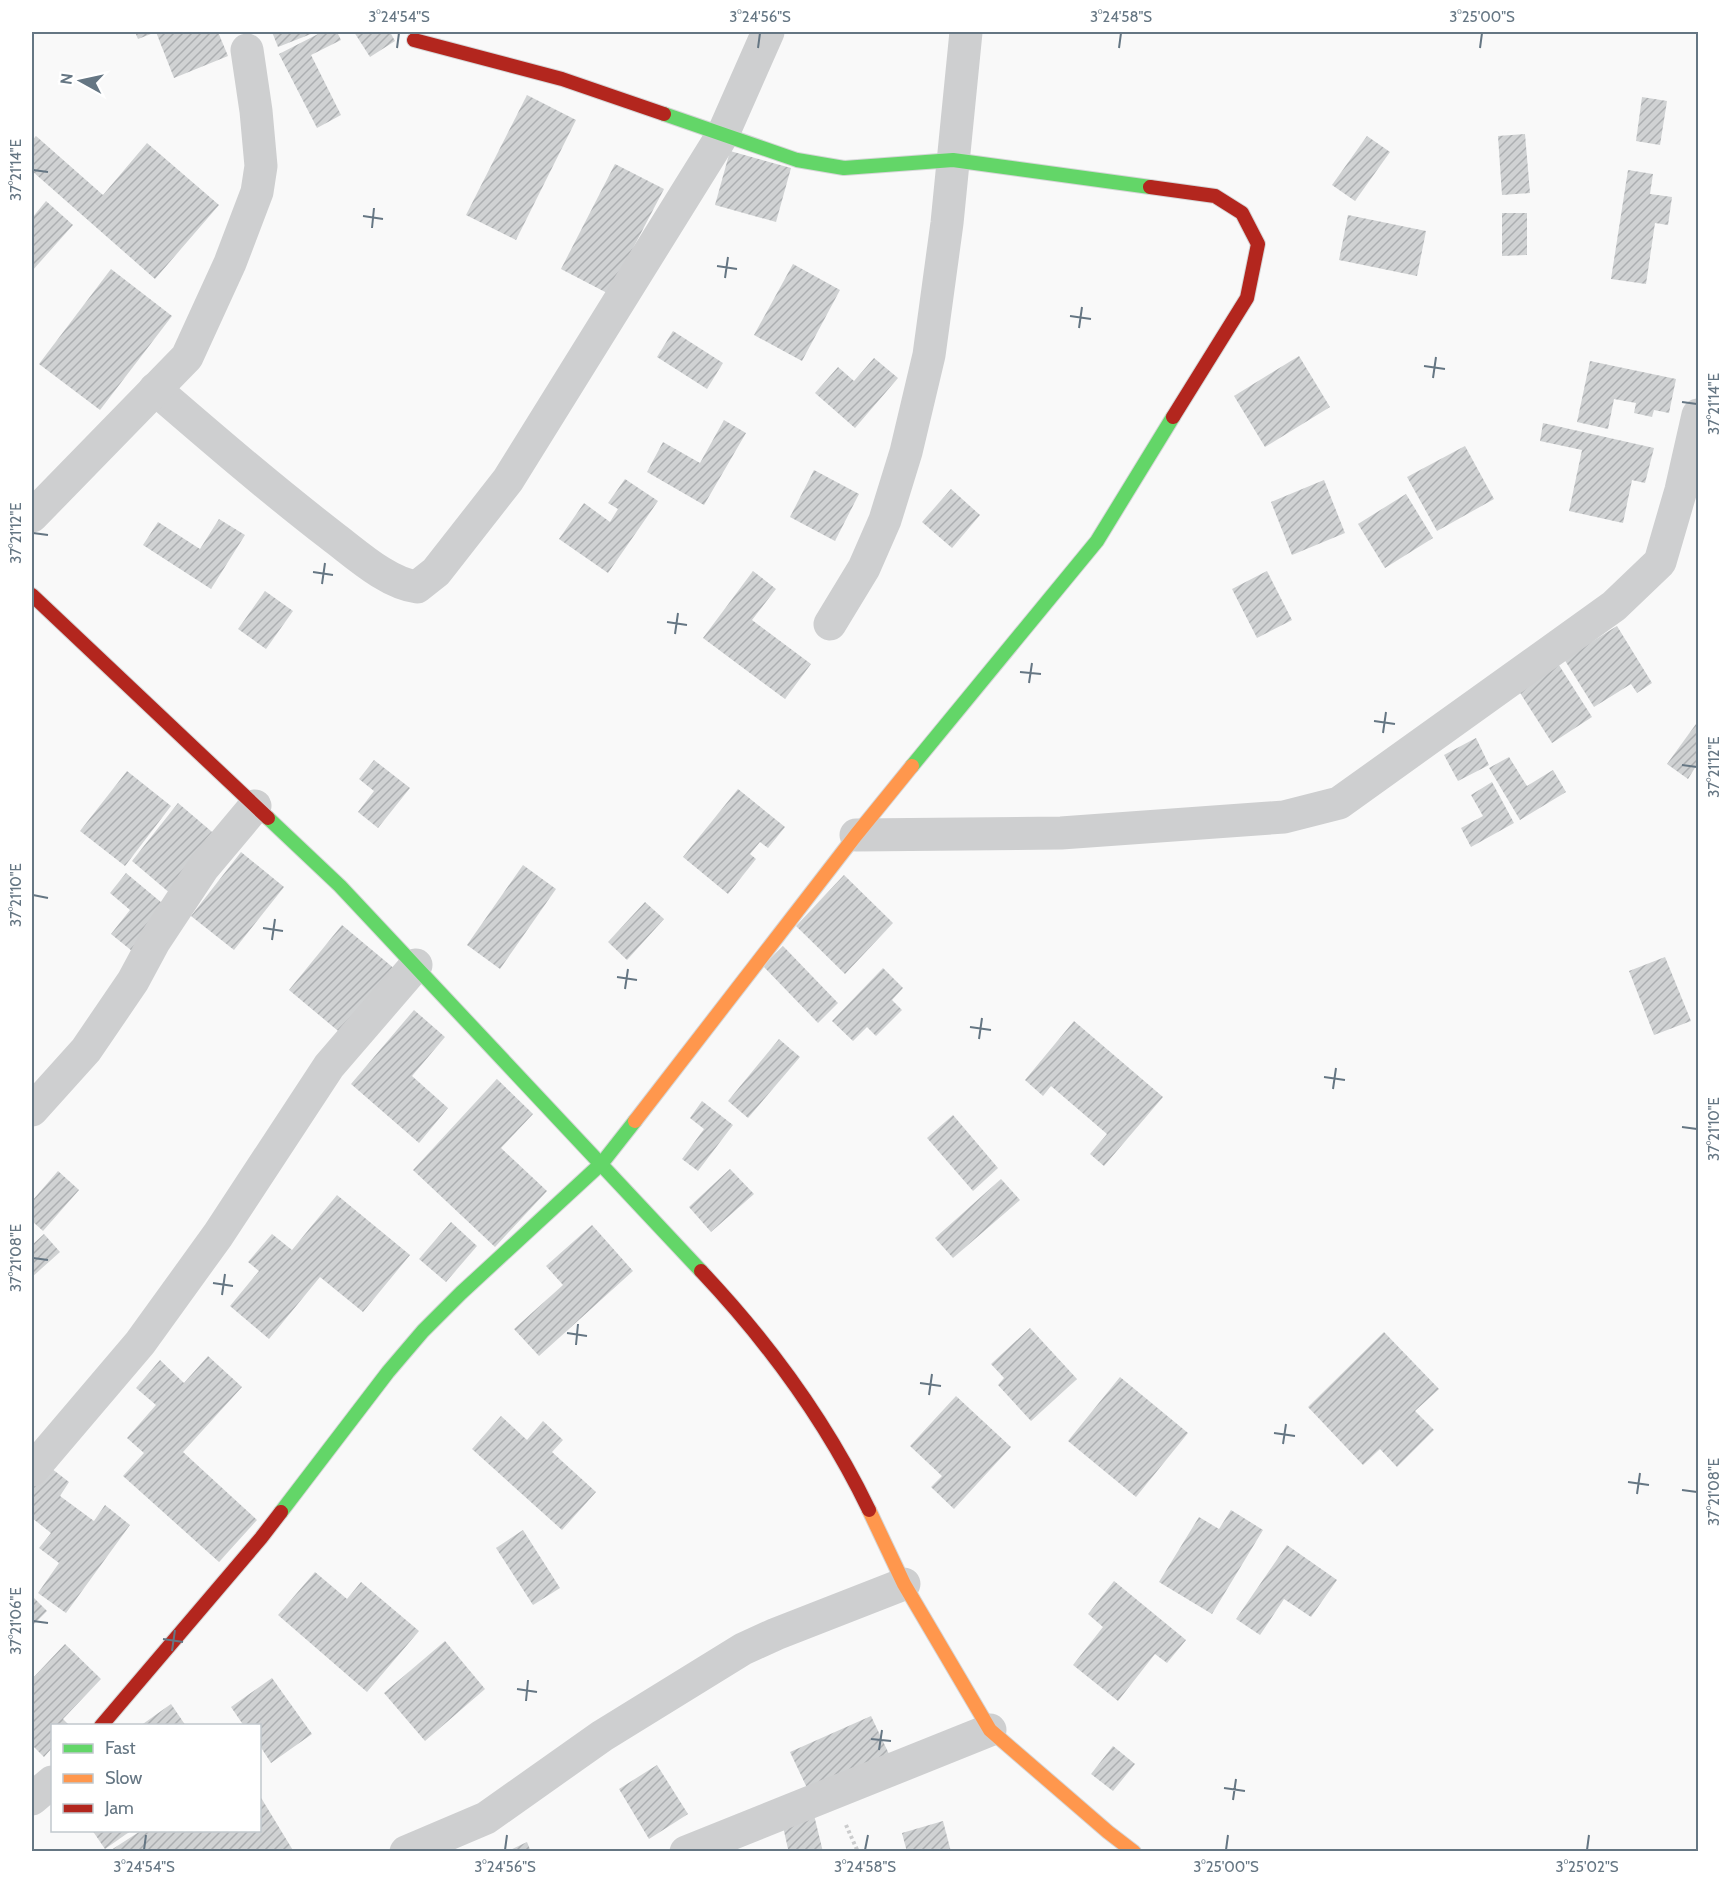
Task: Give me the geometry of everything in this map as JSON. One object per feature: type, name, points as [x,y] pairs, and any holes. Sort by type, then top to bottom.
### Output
[{"type":"street","points":[[155,389],[293,506],[372,566],[407,586],[417,587],[436,572],[508,480],[723,134],[768,32]]},
{"type":"street","points":[[830,624],[864,567],[885,520],[906,452],[929,356],[947,223],[966,32]]},
{"type":"street","points":[[102,1724],[261,1538],[387,1372],[423,1331],[602,1163],[856,835],[1097,541],[1247,298],[1258,244],[1242,213],[1215,196],[953,160],[844,168],[797,160],[561,79],[414,40]]},
{"type":"street","points":[[32,516],[187,357],[230,263],[257,192],[261,166],[247,50]]},
{"type":"street","points":[[856,835],[1061,834],[1284,817],[1339,803],[1614,606],[1660,562],[1690,497],[1698,415]]},
{"type":"street","points":[[32,596],[340,886],[721,1292],[782,1365],[827,1431],[851,1473],[904,1584],[990,1730],[1108,1832],[1134,1851]]},
{"type":"street","points":[[32,1110],[86,1050],[133,981],[154,942],[185,895],[227,838],[255,806]]},
{"type":"street","points":[[32,1470],[140,1342],[218,1235],[329,1066],[416,965]]},
{"type":"street","points":[[406,1851],[486,1818],[602,1736],[743,1649],[904,1584]]},
{"type":"street","points":[[686,1851],[990,1730]]},
{"type":"street","points":[[32,1799],[51,1783]]},
{"type":"building","points":[[135,32],[156,32],[138,39]]},
{"type":"building","points":[[156,32],[218,32],[228,56],[174,78]]},
{"type":"building","points":[[272,32],[316,32],[278,47]]},
{"type":"building","points":[[322,32],[337,32],[341,40],[311,55],[341,115],[317,128],[279,54]]},
{"type":"building","points":[[354,32],[390,32],[395,41],[370,57]]},
{"type":"building","points":[[527,95],[576,120],[516,240],[466,215]]},
{"type":"building","points":[[1642,97],[1667,101],[1660,145],[1636,141]]},
{"type":"building","points":[[1525,134],[1530,193],[1502,195],[1498,136]]},
{"type":"building","points":[[36,136],[103,195],[147,143],[219,205],[155,279],[32,171],[32,141]]},
{"type":"building","points":[[1367,136],[1390,152],[1355,201],[1332,185]]},
{"type":"building","points":[[730,151],[791,168],[776,222],[715,205]]},
{"type":"building","points":[[615,164],[664,189],[609,294],[561,269]]},
{"type":"building","points":[[1628,170],[1653,174],[1650,194],[1672,197],[1668,225],[1655,223],[1646,284],[1611,279]]},
{"type":"building","points":[[46,201],[73,225],[32,271],[32,218]]},
{"type":"building","points":[[1502,213],[1527,213],[1527,255],[1502,256]]},
{"type":"building","points":[[1348,215],[1426,231],[1417,276],[1339,260]]},
{"type":"building","points":[[793,264],[840,290],[802,361],[754,335]]},
{"type":"building","points":[[111,269],[172,316],[100,410],[39,364]]},
{"type":"building","points":[[673,331],[723,363],[707,389],[657,357]]},
{"type":"building","points":[[1299,356],[1330,407],[1265,447],[1234,396]]},
{"type":"building","points":[[874,358],[898,378],[855,428],[815,393],[838,367],[854,381]]},
{"type":"building","points":[[1590,361],[1676,379],[1669,413],[1654,410],[1652,417],[1634,413],[1636,403],[1614,399],[1608,429],[1577,422]]},
{"type":"building","points":[[724,420],[746,433],[704,505],[647,472],[663,442],[700,463]]},
{"type":"building","points":[[1543,423],[1654,448],[1645,483],[1632,480],[1623,523],[1569,511],[1582,450],[1540,441]]},
{"type":"building","points":[[1465,446],[1494,499],[1437,531],[1407,477]]},
{"type":"building","points":[[814,470],[859,494],[835,541],[790,517]]},
{"type":"building","points":[[625,479],[658,501],[608,573],[559,539],[584,503],[610,522],[618,509],[608,503]]},
{"type":"building","points":[[1324,480],[1345,533],[1292,555],[1271,502]]},
{"type":"building","points":[[951,489],[980,515],[952,548],[922,522]]},
{"type":"building","points":[[1406,494],[1433,538],[1385,568],[1358,524]]},
{"type":"building","points":[[219,519],[245,535],[211,589],[143,545],[158,522],[200,549]]},
{"type":"building","points":[[753,571],[776,589],[752,620],[811,664],[785,699],[703,638]]},
{"type":"building","points":[[1267,571],[1292,620],[1257,638],[1232,589]]},
{"type":"building","points":[[265,591],[293,611],[266,649],[238,629]]},
{"type":"building","points":[[1617,626],[1652,683],[1637,693],[1631,684],[1594,707],[1564,659]]},
{"type":"building","points":[[1557,662],[1592,717],[1552,743],[1517,688]]},
{"type":"building","points":[[1696,724],[1698,726],[1698,763],[1688,779],[1667,764]]},
{"type":"building","points":[[1476,738],[1489,765],[1458,781],[1444,755]]},
{"type":"building","points":[[1509,757],[1527,786],[1553,770],[1566,792],[1520,820],[1489,768]]},
{"type":"building","points":[[374,760],[410,788],[378,828],[358,812],[374,791],[359,779]]},
{"type":"building","points":[[127,771],[171,806],[125,866],[80,831]]},
{"type":"building","points":[[1492,782],[1514,823],[1471,847],[1461,828],[1483,816],[1471,795]]},
{"type":"building","points":[[738,789],[785,827],[768,848],[760,842],[750,854],[756,859],[728,894],[683,857]]},
{"type":"building","points":[[178,803],[218,837],[171,894],[132,861]]},
{"type":"building","points":[[241,852],[284,887],[234,950],[191,916]]},
{"type":"building","points":[[523,865],[556,889],[500,969],[467,945]]},
{"type":"building","points":[[126,873],[168,908],[132,951],[111,934],[130,910],[110,893]]},
{"type":"building","points":[[844,875],[893,923],[845,974],[796,926]]},
{"type":"building","points":[[645,902],[664,919],[627,960],[608,942]]},
{"type":"building","points":[[342,925],[402,975],[349,1040],[289,990]]},
{"type":"building","points":[[783,946],[838,1003],[818,1023],[763,966]]},
{"type":"building","points":[[1665,957],[1691,1021],[1654,1035],[1629,971]]},
{"type":"building","points":[[883,968],[903,988],[892,1000],[902,1010],[876,1036],[867,1027],[853,1041],[832,1021]]},
{"type":"building","points":[[414,1010],[445,1037],[412,1076],[448,1108],[419,1143],[351,1084]]},
{"type":"building","points":[[1074,1021],[1163,1097],[1104,1166],[1090,1154],[1107,1134],[1051,1086],[1043,1096],[1025,1080]]},
{"type":"building","points":[[779,1039],[800,1057],[748,1118],[728,1101]]},
{"type":"building","points":[[497,1079],[533,1114],[501,1148],[547,1191],[495,1247],[413,1170]]},
{"type":"building","points":[[702,1101],[733,1125],[698,1171],[682,1159],[704,1129],[690,1118]]},
{"type":"building","points":[[953,1115],[998,1168],[973,1191],[927,1138]]},
{"type":"building","points":[[730,1169],[754,1194],[711,1232],[689,1207]]},
{"type":"building","points":[[58,1171],[79,1190],[43,1231],[32,1221],[32,1201]]},
{"type":"building","points":[[1001,1179],[1020,1200],[953,1258],[935,1238]]},
{"type":"building","points":[[337,1195],[410,1255],[363,1312],[320,1277],[269,1339],[230,1306],[259,1271],[248,1262],[272,1234],[292,1250]]},
{"type":"building","points":[[451,1222],[477,1246],[446,1282],[419,1259]]},
{"type":"building","points":[[592,1225],[633,1271],[539,1356],[514,1329],[563,1285],[546,1266]]},
{"type":"building","points":[[44,1234],[60,1252],[32,1277],[32,1245]]},
{"type":"building","points":[[1030,1328],[1077,1379],[1031,1421],[998,1385],[1004,1378],[991,1364]]},
{"type":"building","points":[[1384,1332],[1439,1389],[1415,1411],[1434,1430],[1397,1467],[1380,1449],[1363,1465],[1308,1407]]},
{"type":"building","points":[[208,1356],[242,1387],[183,1452],[257,1520],[219,1562],[123,1476],[144,1453],[127,1438],[156,1405],[136,1388],[160,1360],[184,1383]]},
{"type":"building","points":[[1120,1377],[1188,1433],[1136,1497],[1068,1441]]},
{"type":"building","points":[[956,1396],[1011,1447],[954,1509],[931,1487],[942,1476],[910,1446]]},
{"type":"building","points":[[501,1416],[527,1440],[543,1421],[563,1440],[552,1452],[596,1492],[562,1530],[472,1449]]},
{"type":"building","points":[[47,1465],[69,1482],[60,1496],[94,1521],[105,1505],[130,1525],[66,1613],[38,1593],[59,1563],[39,1548],[51,1533],[32,1518],[32,1487]]},
{"type":"building","points":[[1231,1510],[1263,1530],[1212,1614],[1159,1582],[1199,1517],[1219,1529]]},
{"type":"building","points":[[523,1530],[560,1588],[533,1605],[496,1548]]},
{"type":"building","points":[[1287,1545],[1337,1580],[1311,1617],[1284,1599],[1260,1635],[1236,1619]]},
{"type":"building","points":[[315,1572],[347,1599],[361,1582],[419,1631],[367,1692],[278,1615]]},
{"type":"building","points":[[1114,1581],[1186,1640],[1167,1663],[1155,1654],[1118,1701],[1073,1665],[1103,1627],[1088,1614]]},
{"type":"building","points":[[32,1596],[47,1611],[32,1626]]},
{"type":"building","points":[[445,1641],[485,1689],[425,1741],[384,1693]]},
{"type":"building","points":[[65,1644],[101,1679],[63,1719],[68,1724],[51,1724],[51,1749],[44,1757],[32,1745],[32,1679]]},
{"type":"building","points":[[272,1678],[312,1734],[271,1763],[261,1748],[261,1724],[243,1724],[231,1707]]},
{"type":"building","points":[[171,1704],[185,1724],[143,1724]]},
{"type":"building","points":[[871,1716],[889,1754],[808,1790],[790,1752]]},
{"type":"building","points":[[1113,1746],[1135,1764],[1113,1791],[1091,1774]]},
{"type":"building","points":[[657,1765],[688,1814],[649,1839],[619,1789]]},
{"type":"building","points":[[261,1798],[294,1852],[108,1852],[139,1832],[261,1832]]},
{"type":"building","points":[[814,1815],[823,1852],[783,1852],[788,1849],[782,1822]]},
{"type":"building","points":[[943,1821],[951,1852],[907,1852],[902,1833]]},
{"type":"building","points":[[93,1832],[129,1832],[105,1849]]},
{"type":"building","points":[[527,1842],[531,1852],[506,1852]]},
{"type":"traffic: fast","points":[[664,114],[797,160],[844,168],[953,160],[1150,187]]},
{"type":"traffic: fast","points":[[912,766],[1097,541],[1173,417]]},
{"type":"traffic: fast","points":[[268,818],[340,886],[701,1271]]},
{"type":"traffic: fast","points":[[281,1512],[388,1372],[423,1331],[602,1163],[635,1121]]},
{"type":"traffic: slow","points":[[635,1121],[912,766]]},
{"type":"traffic: slow","points":[[869,1510],[904,1584],[990,1730],[1134,1852]]},
{"type":"traffic: jam","points":[[414,40],[562,79],[664,114]]},
{"type":"traffic: jam","points":[[1150,187],[1215,196],[1242,213],[1258,244],[1247,298],[1173,417]]},
{"type":"traffic: jam","points":[[32,595],[268,818]]},
{"type":"traffic: jam","points":[[701,1271],[726,1298],[794,1384],[834,1445],[869,1510]]},
{"type":"traffic: jam","points":[[103,1724],[281,1512]]}]
